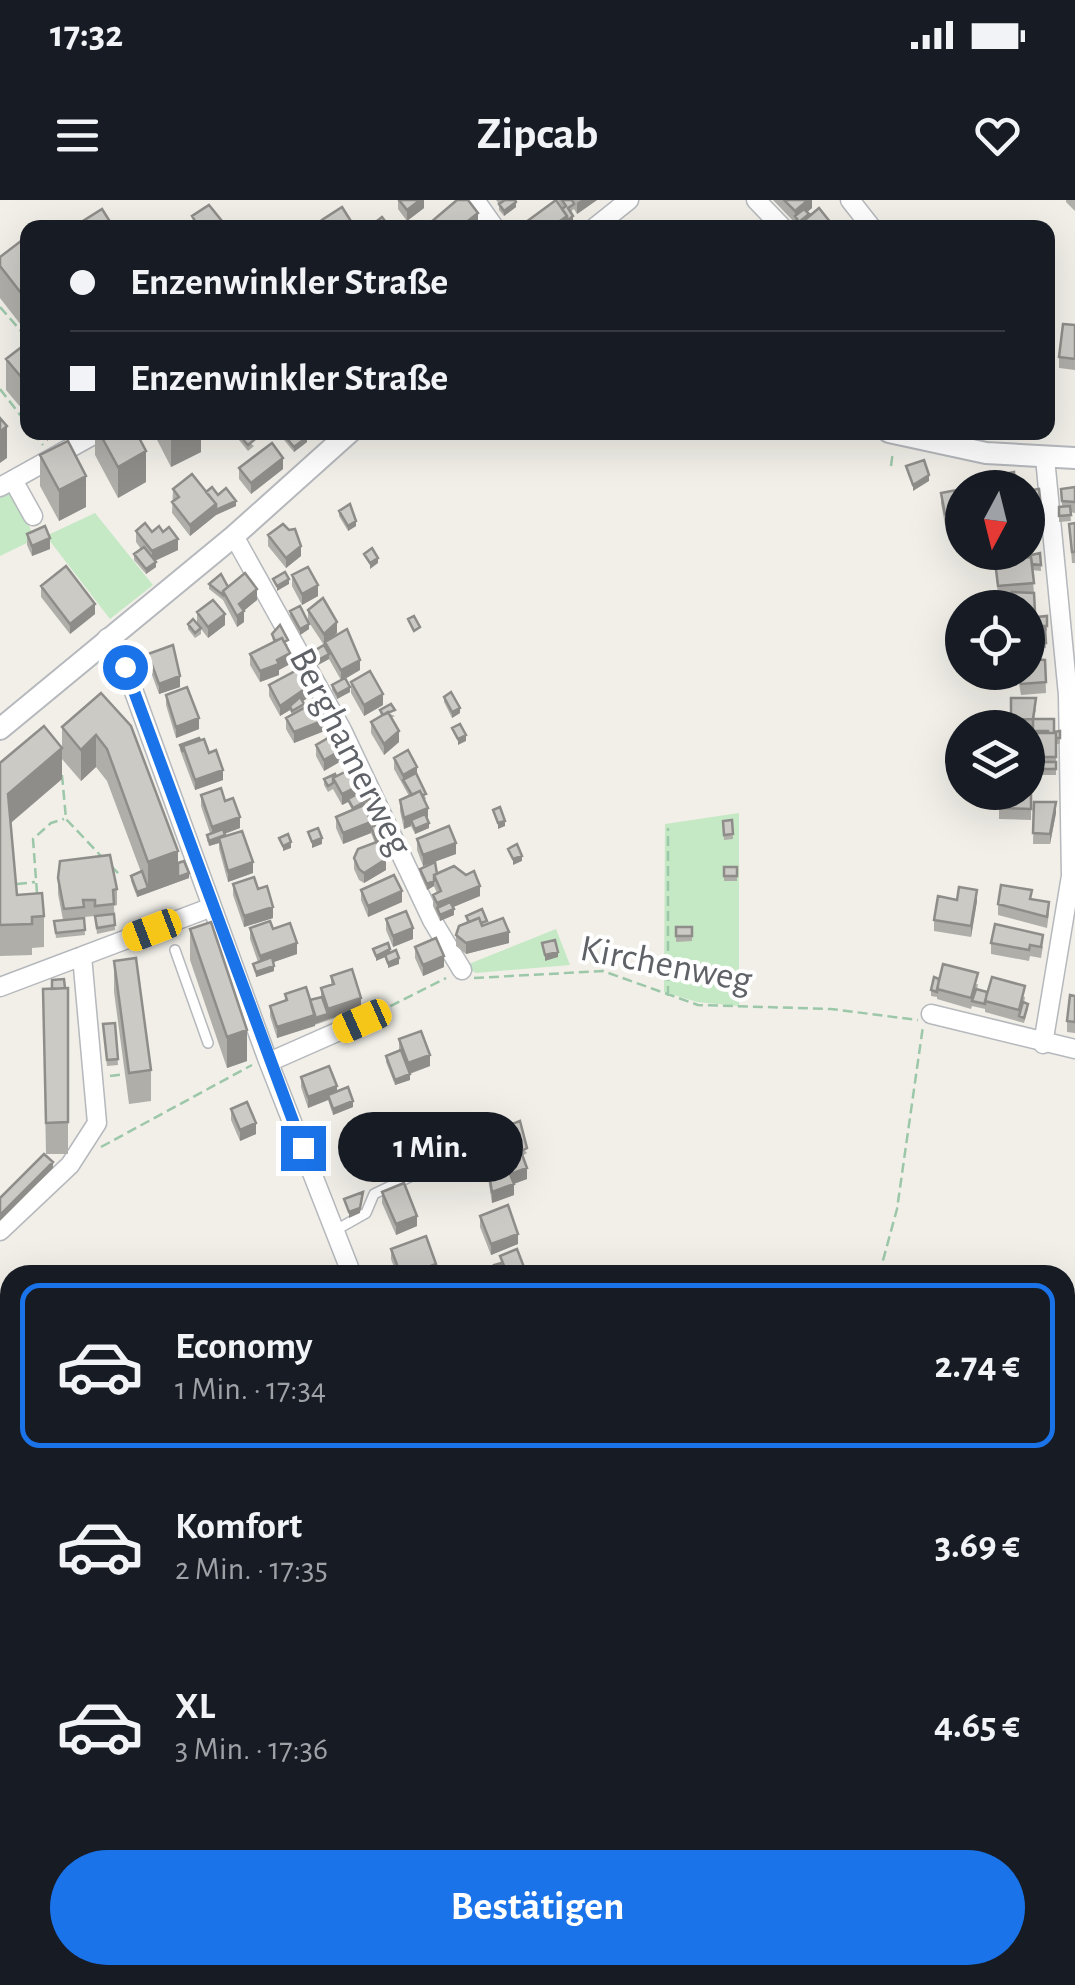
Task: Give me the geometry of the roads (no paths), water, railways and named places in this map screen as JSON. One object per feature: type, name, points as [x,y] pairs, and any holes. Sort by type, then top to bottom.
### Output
[{"type":"street","points":[[604,220],[629,200]]},
{"type":"street","points":[[756,200],[775,220]]},
{"type":"street","points":[[850,200],[866,220]]},
{"type":"street","points":[[34,516],[6,484],[86,440]]},
{"type":"street","points":[[0,729],[234,536],[341,440]]},
{"type":"street","points":[[959,440],[1045,458],[1075,458]]},
{"type":"street","points":[[1042,1044],[1070,876],[1068,695],[1045,458]]},
{"type":"street","name":"Berghamerweg","points":[[234,536],[340,727],[432,920],[462,970]]},
{"type":"street","points":[[107,638],[121,656],[268,1060],[348,1265]]},
{"type":"street","points":[[0,987],[212,907]]},
{"type":"street","points":[[0,1231],[70,1165],[97,1123],[82,956]]},
{"type":"street","points":[[927,1017],[1075,1049]]},
{"type":"street","points":[[268,1060],[362,1021]]},
{"type":"lane","points":[[175,950],[208,1043]]},
{"type":"lane","points":[[336,1230],[366,1213],[374,1194],[470,1148],[507,1141]]}]
